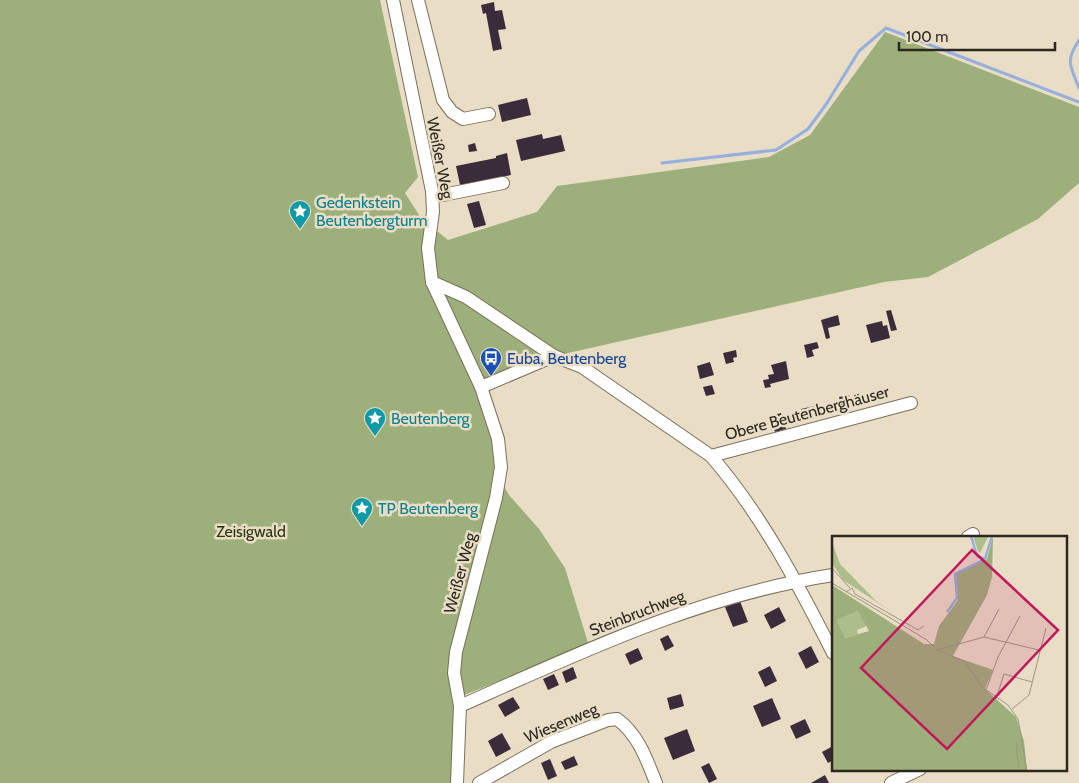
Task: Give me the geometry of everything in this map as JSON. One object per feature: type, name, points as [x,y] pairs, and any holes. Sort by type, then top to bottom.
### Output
[{"type":"street","name":"Weißer Weg","points":[[393,0],[432,198],[433,212],[428,248],[432,282],[480,387],[498,439],[502,467],[496,498],[456,652],[454,673],[460,706],[457,783]]},
{"type":"street","points":[[418,0],[443,100],[452,112],[463,119],[490,114]]},
{"type":"street","points":[[432,198],[503,183]]},
{"type":"street","name":"Obere Beutenberghäuser","points":[[432,282],[466,297],[554,356],[582,367],[712,456],[727,474],[774,542],[796,580],[832,651]]},
{"type":"street","points":[[480,387],[554,356]]},
{"type":"street","name":"Obere Beutenberghäuser","points":[[712,456],[911,402]]},
{"type":"street","name":"Steinbruchweg","points":[[460,706],[594,646],[678,614],[796,580],[832,575]]},
{"type":"street","name":"Wiesenweg","points":[[479,783],[550,742],[617,719],[624,724],[642,750],[656,783]]},
{"type":"street","points":[[893,777],[917,770]]},
{"type":"green space","name":"Zeisigwald","points":[[0,0],[380,0],[418,177],[405,193],[421,218],[448,240],[537,212],[557,186],[769,157],[810,135],[885,32],[1079,107],[1079,183],[1038,219],[928,277],[884,282],[528,362],[474,387],[493,434],[496,473],[509,495],[539,529],[565,568],[589,646],[464,695],[452,783],[0,783]]},
{"type":"building","points":[[494,2],[495,11],[502,10],[506,29],[498,30],[502,49],[493,51],[486,13],[483,14],[481,5]]},
{"type":"building","points":[[527,98],[531,115],[502,122],[498,105]]},
{"type":"building","points":[[542,134],[543,139],[561,135],[565,151],[521,161],[516,140]]},
{"type":"building","points":[[475,143],[477,151],[469,152],[468,145]]},
{"type":"building","points":[[507,153],[511,175],[460,185],[456,166],[496,158],[496,156]]},
{"type":"building","points":[[479,201],[486,225],[474,228],[467,204]]},
{"type":"building","points":[[891,310],[897,330],[891,331],[886,311]]},
{"type":"building","points":[[838,315],[840,325],[828,328],[830,338],[826,339],[821,320]]},
{"type":"building","points":[[882,321],[883,326],[887,325],[890,338],[871,343],[866,325]]},
{"type":"building","points":[[817,342],[819,348],[812,350],[814,356],[807,358],[804,345]]},
{"type":"building","points":[[736,350],[737,357],[733,358],[734,362],[726,364],[723,353]]},
{"type":"building","points":[[786,361],[789,379],[770,384],[771,387],[765,388],[763,380],[769,379],[768,375],[774,374],[771,365]]},
{"type":"building","points":[[710,362],[714,375],[700,379],[697,366]]},
{"type":"building","points":[[712,385],[715,394],[706,396],[703,387]]},
{"type":"building","points":[[849,395],[852,406],[842,409],[839,397]]},
{"type":"building","points":[[814,406],[817,415],[804,418],[801,409]]},
{"type":"building","points":[[781,413],[786,429],[775,432],[771,416]]},
{"type":"building","points":[[740,601],[748,622],[733,627],[725,607]]},
{"type":"building","points":[[779,607],[786,621],[771,629],[764,615]]},
{"type":"building","points":[[668,635],[674,646],[665,651],[660,639]]},
{"type":"building","points":[[811,646],[819,662],[806,669],[798,653]]},
{"type":"building","points":[[638,648],[643,659],[630,665],[625,654]]},
{"type":"building","points":[[770,666],[777,681],[765,687],[758,672]]},
{"type":"building","points":[[573,667],[577,678],[566,683],[562,672]]},
{"type":"building","points":[[554,674],[559,685],[548,690],[543,679]]},
{"type":"building","points":[[681,694],[684,706],[670,710],[667,698]]},
{"type":"building","points":[[513,697],[520,708],[505,717],[498,705]]},
{"type":"building","points":[[772,698],[781,719],[762,727],[753,706]]},
{"type":"building","points":[[805,719],[811,732],[796,739],[790,726]]},
{"type":"building","points":[[687,729],[695,751],[673,760],[664,738]]},
{"type":"building","points":[[502,733],[511,749],[496,757],[488,741]]},
{"type":"building","points":[[832,747],[832,761],[828,763],[822,752]]},
{"type":"building","points":[[574,756],[578,765],[565,770],[561,762]]},
{"type":"building","points":[[550,759],[557,776],[548,780],[541,763]]},
{"type":"building","points":[[709,763],[717,779],[709,783],[701,767]]},
{"type":"building","points":[[825,775],[829,783],[811,783]]},
{"type":"waterway","points":[[662,163],[776,150],[808,129],[827,103],[859,51],[886,28],[1079,102]]},
{"type":"waterway","points":[[1079,40],[1070,59],[1073,74],[1079,88]]},
{"type":"place","name":"Gedenkstein Beutenbergturm","points":[[300,230]]},
{"type":"place","name":"Euba, Beutenberg","points":[[491,377]]},
{"type":"place","name":"Beutenberg","points":[[375,437]]},
{"type":"place","name":"TP Beutenberg","points":[[362,527]]}]
